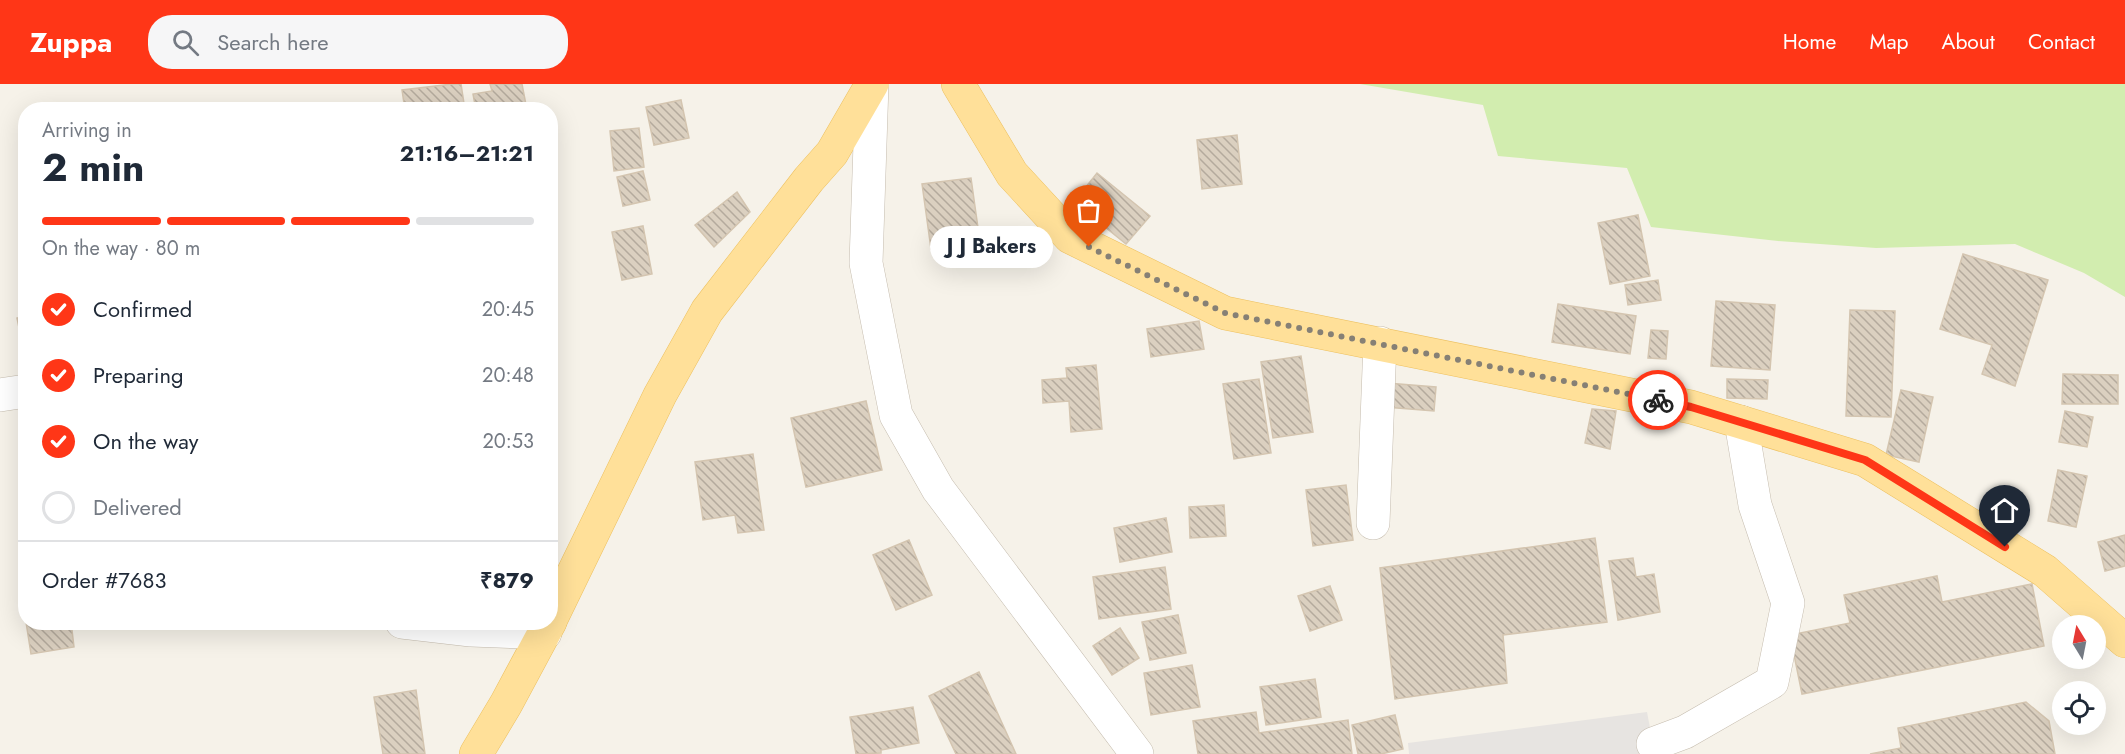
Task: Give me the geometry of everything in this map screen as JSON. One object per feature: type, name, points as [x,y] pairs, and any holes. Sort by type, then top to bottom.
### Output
[{"type":"main road","points":[[558,605],[660,395],[707,311],[809,179],[832,153],[872,84]]},
{"type":"main road","points":[[958,84],[1012,174],[1070,237],[1225,313],[1691,407],[1865,460],[2045,571],[2125,641]]},
{"type":"main road","points":[[476,754],[546,630]]},
{"type":"street","points":[[872,84],[866,263],[896,415],[938,489],[1137,754]]},
{"type":"street","points":[[1373,523],[1380,343]]},
{"type":"street","points":[[0,395],[18,392]]},
{"type":"street","points":[[1653,744],[1685,732],[1772,682],[1788,603],[1755,505],[1741,422]]},
{"type":"green space","points":[[1360,84],[2125,84],[2125,297],[2084,273],[2015,244],[1876,248],[1778,241],[1651,227],[1627,168],[1498,156],[1483,105]]},
{"type":"shaded area","points":[[1647,712],[1655,754],[1409,754],[1408,743]]},
{"type":"building","points":[[461,84],[464,102],[404,102],[402,90]]},
{"type":"building","points":[[490,84],[522,84],[525,102],[474,102],[473,94],[492,91]]},
{"type":"building","points":[[681,100],[689,138],[654,145],[646,107]]},
{"type":"building","points":[[639,128],[644,167],[614,171],[610,131]]},
{"type":"building","points":[[1237,135],[1242,184],[1202,189],[1197,140]]},
{"type":"building","points":[[643,171],[650,200],[623,206],[617,177]]},
{"type":"building","points":[[1097,173],[1150,216],[1126,244],[1074,202]]},
{"type":"building","points":[[971,178],[980,242],[931,249],[922,184]]},
{"type":"building","points":[[737,192],[750,212],[714,247],[695,225]]},
{"type":"building","points":[[1638,215],[1650,276],[1610,284],[1598,223]]},
{"type":"building","points":[[643,226],[652,274],[622,280],[612,232]]},
{"type":"building","points":[[1963,254],[2048,280],[2015,386],[1982,374],[1992,345],[1940,329]]},
{"type":"building","points":[[1658,280],[1661,300],[1628,305],[1625,285]]},
{"type":"building","points":[[1716,301],[1775,305],[1770,370],[1711,366]]},
{"type":"building","points":[[1558,304],[1636,316],[1630,354],[1552,342]]},
{"type":"building","points":[[1850,310],[1895,311],[1891,417],[1846,416]]},
{"type":"building","points":[[1199,321],[1204,349],[1151,357],[1147,329]]},
{"type":"building","points":[[1651,330],[1668,331],[1666,359],[1648,358]]},
{"type":"building","points":[[1301,356],[1313,432],[1273,438],[1261,362]]},
{"type":"building","points":[[1096,365],[1102,429],[1071,432],[1069,401],[1043,403],[1042,380],[1067,378],[1066,368]]},
{"type":"building","points":[[2063,374],[2118,375],[2118,404],[2062,404]]},
{"type":"building","points":[[1259,379],[1271,453],[1234,459],[1223,384]]},
{"type":"building","points":[[1727,379],[1768,380],[1767,399],[1727,398]]},
{"type":"building","points":[[1387,383],[1436,387],[1434,411],[1385,407]]},
{"type":"building","points":[[1901,390],[1933,397],[1919,462],[1886,455]]},
{"type":"building","points":[[866,401],[882,470],[806,487],[791,418]]},
{"type":"building","points":[[1592,409],[1616,411],[1610,449],[1585,443]]},
{"type":"building","points":[[2065,411],[2093,417],[2087,447],[2059,442]]},
{"type":"building","points":[[753,454],[764,530],[738,533],[735,515],[703,520],[695,462]]},
{"type":"building","points":[[2058,470],[2087,476],[2076,527],[2048,521]]},
{"type":"building","points":[[1346,485],[1353,540],[1313,546],[1306,490]]},
{"type":"building","points":[[1224,505],[1226,536],[1190,538],[1189,507]]},
{"type":"building","points":[[1166,518],[1172,552],[1120,562],[1114,528]]},
{"type":"building","points":[[2125,535],[2125,566],[2105,571],[2098,542]]},
{"type":"building","points":[[1595,538],[1607,622],[1503,635],[1507,683],[1395,699],[1380,568]]},
{"type":"building","points":[[909,540],[932,595],[896,610],[873,555]]},
{"type":"building","points":[[1633,558],[1636,577],[1654,574],[1660,612],[1618,620],[1609,561]]},
{"type":"building","points":[[1165,567],[1171,609],[1099,619],[1093,577]]},
{"type":"building","points":[[1937,576],[1942,602],[2032,584],[2044,646],[1802,694],[1790,635],[1850,623],[1844,595]]},
{"type":"building","points":[[1330,586],[1342,620],[1310,631],[1298,596]]},
{"type":"building","points":[[1178,615],[1186,653],[1150,660],[1142,622]]},
{"type":"building","points":[[1120,628],[1139,658],[1112,675],[1093,646]]},
{"type":"building","points":[[27,630],[72,630],[74,647],[31,654]]},
{"type":"building","points":[[1192,665],[1200,707],[1151,715],[1144,673]]},
{"type":"building","points":[[979,672],[1016,754],[956,754],[929,696]]},
{"type":"building","points":[[1315,679],[1321,717],[1266,725],[1260,687]]},
{"type":"building","points":[[416,690],[425,754],[383,754],[374,697]]},
{"type":"building","points":[[2026,702],[2049,721],[2055,754],[1870,754],[1901,748],[1898,728]]},
{"type":"building","points":[[913,707],[919,743],[881,750],[881,753],[856,754],[850,717]]},
{"type":"building","points":[[1256,712],[1259,733],[1348,720],[1352,754],[1198,754],[1193,721]]},
{"type":"building","points":[[1395,715],[1403,749],[1381,754],[1358,754],[1352,725]]},
{"type":"way so far","points":[[1089,247],[1225,313],[1658,400]]},
{"type":"place","name":"J J Bakers","points":[[1089,247]]},
{"type":"route","points":[[1658,400],[1691,407],[1865,460],[2005,547]]}]
